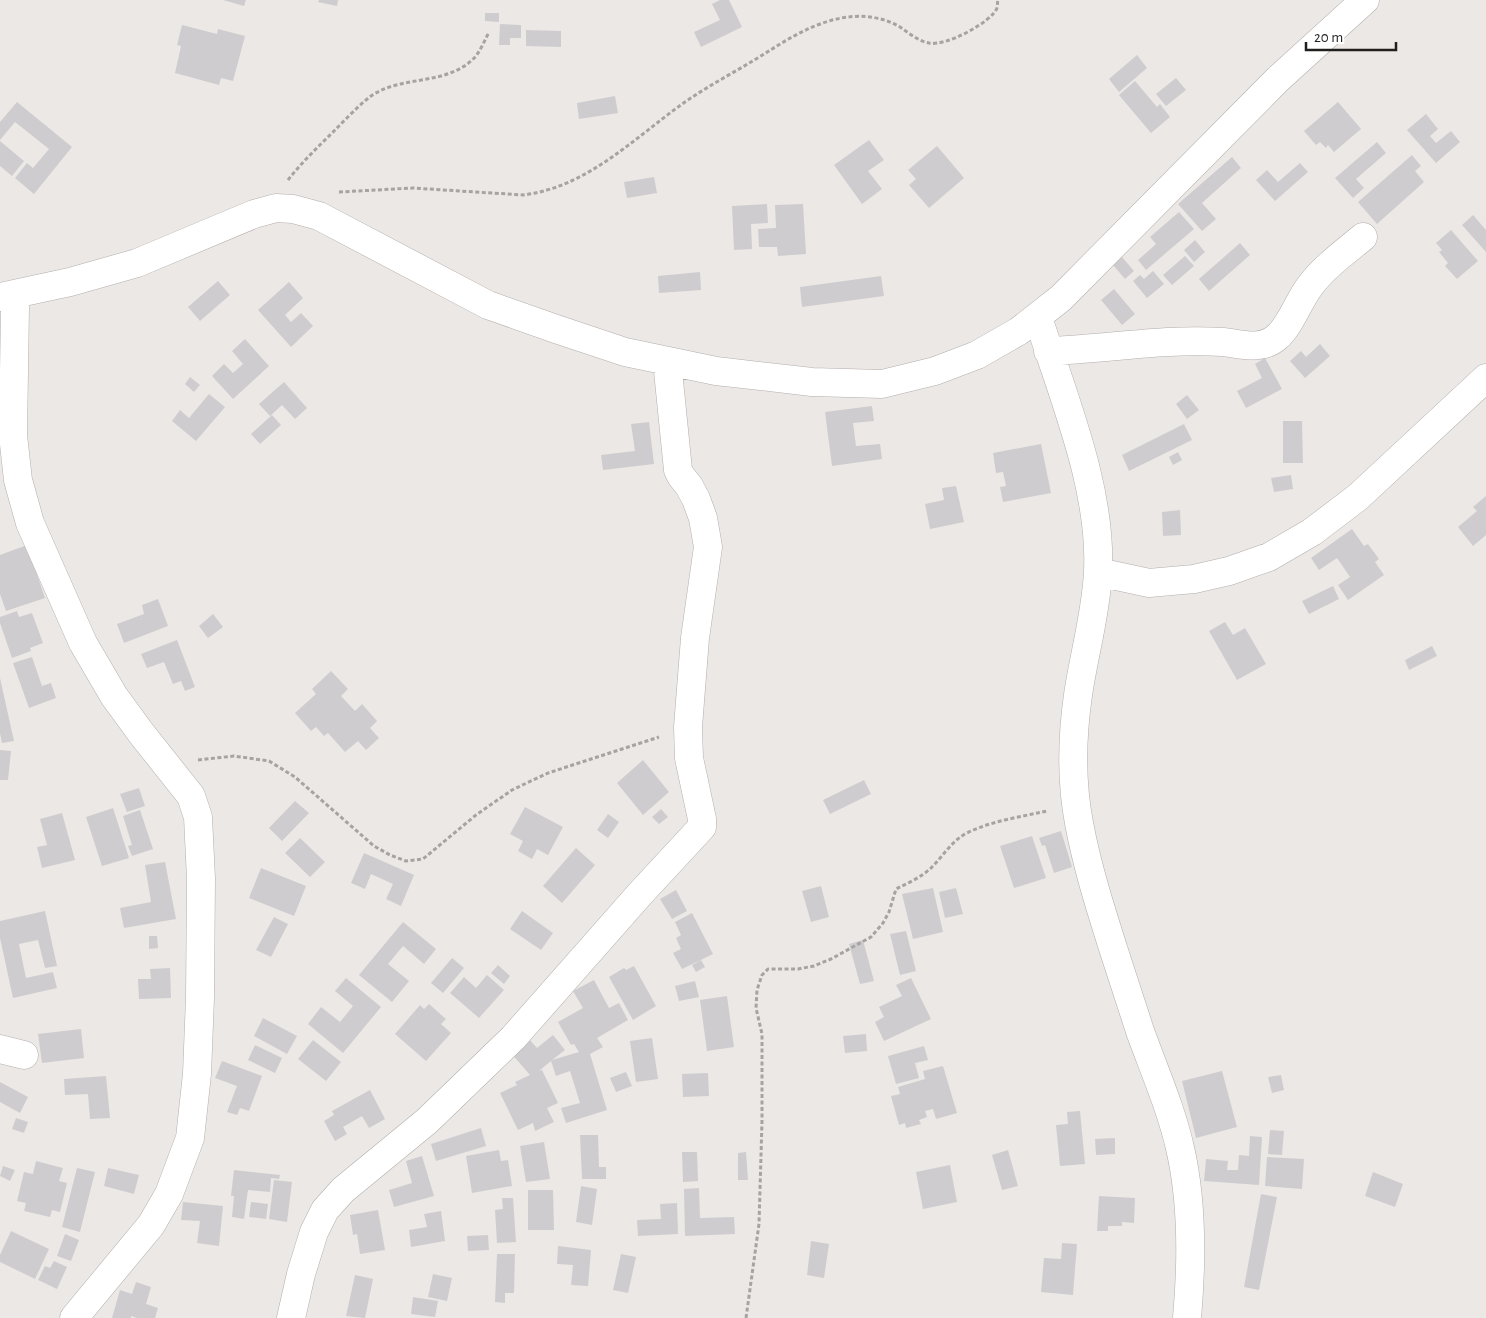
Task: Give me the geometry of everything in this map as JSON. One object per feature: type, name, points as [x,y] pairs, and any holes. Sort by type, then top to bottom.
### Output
[{"type":"street","points":[[74,1318],[151,1225],[169,1194],[190,1138],[197,1074],[200,998],[201,879],[198,817],[191,796],[114,696],[79,634],[30,523],[7,433],[15,308],[6,296],[70,282],[137,263],[254,214],[276,208],[293,209],[319,216],[488,304],[625,352],[716,371],[812,382],[882,384],[935,371],[977,355],[1019,331],[1038,317],[1061,298],[1278,80],[1365,0]]},
{"type":"street","points":[[1048,351],[1087,350],[1176,341],[1234,343],[1253,347],[1266,344],[1276,338],[1284,329],[1311,284],[1322,272],[1363,237]]},
{"type":"street","points":[[1038,317],[1080,445],[1096,526],[1098,572],[1074,729],[1074,789],[1093,884],[1140,1032],[1170,1110],[1181,1150],[1188,1193],[1190,1227],[1190,1283],[1187,1318]]},
{"type":"street","points":[[291,1318],[301,1274],[314,1232],[325,1210],[356,1179],[427,1121],[513,1038],[639,895],[702,827],[689,758],[688,727],[696,638],[708,547],[703,518],[696,499],[678,470],[667,361]]},
{"type":"street","points":[[1098,572],[1149,583],[1194,579],[1230,571],[1269,557],[1312,532],[1358,497],[1486,378]]},
{"type":"path","points":[[330,193],[413,188],[523,195],[538,193],[563,185],[595,168],[630,146],[704,89],[776,44],[814,26],[836,18],[858,16],[872,18],[898,26],[920,40],[931,44],[940,44],[956,39],[979,25],[993,14],[997,8],[998,0]]},
{"type":"path","points":[[276,208],[285,184],[301,164],[371,96],[394,85],[428,80],[458,70],[478,54],[489,32]]},
{"type":"path","points":[[170,771],[201,759],[234,756],[270,761],[295,777],[374,846],[406,861],[424,859],[476,815],[512,790],[548,774],[688,727]]},
{"type":"path","points":[[746,1318],[760,1224],[762,1034],[756,1008],[756,990],[762,975],[768,969],[798,969],[814,966],[871,937],[883,923],[889,912],[896,890],[932,868],[946,850],[964,835],[988,824],[1077,804]]},
{"type":"building","points":[[223,0],[246,0],[244,6]]},
{"type":"building","points":[[319,0],[338,0],[337,6],[318,2]]},
{"type":"building","points":[[720,0],[729,0],[742,27],[701,47],[694,32],[720,20],[712,4]]},
{"type":"building","points":[[485,13],[499,13],[499,22],[485,21]]},
{"type":"building","points":[[500,24],[521,25],[521,38],[510,38],[510,45],[499,45]]},
{"type":"building","points":[[182,25],[217,34],[218,29],[245,36],[233,81],[221,78],[219,85],[175,73],[181,46],[177,45]]},
{"type":"building","points":[[526,30],[561,31],[561,47],[526,46]]},
{"type":"building","points":[[1137,55],[1147,68],[1119,92],[1109,79]]},
{"type":"building","points":[[1176,78],[1186,90],[1166,106],[1156,94]]},
{"type":"building","points":[[1135,81],[1157,107],[1160,104],[1170,117],[1151,133],[1119,95]]},
{"type":"building","points":[[615,96],[618,113],[579,119],[577,103]]},
{"type":"building","points":[[17,102],[72,147],[34,194],[15,178],[27,163],[33,168],[49,149],[15,122],[0,140],[0,122]]},
{"type":"building","points":[[1338,102],[1361,129],[1334,152],[1328,145],[1326,148],[1320,142],[1316,145],[1304,131]]},
{"type":"building","points":[[1426,114],[1438,129],[1430,136],[1436,143],[1451,131],[1460,142],[1436,163],[1407,130]]},
{"type":"building","points":[[869,140],[884,160],[868,171],[882,189],[862,204],[834,165]]},
{"type":"building","points":[[0,141],[24,161],[12,176],[0,166]]},
{"type":"building","points":[[1377,142],[1386,153],[1356,179],[1364,188],[1353,198],[1335,178]]},
{"type":"building","points":[[937,146],[964,178],[929,208],[909,185],[916,179],[908,170]]},
{"type":"building","points":[[1412,155],[1421,166],[1415,171],[1424,182],[1377,224],[1358,202]]},
{"type":"building","points":[[1232,157],[1241,168],[1202,203],[1216,219],[1202,231],[1178,204]]},
{"type":"building","points":[[1300,163],[1308,172],[1275,201],[1256,180],[1267,170],[1278,182]]},
{"type":"building","points":[[654,177],[657,193],[627,198],[624,182]]},
{"type":"building","points":[[767,204],[768,223],[751,224],[752,249],[734,250],[732,206]]},
{"type":"building","points":[[803,204],[806,254],[778,256],[777,247],[759,247],[758,229],[776,228],[775,205]]},
{"type":"building","points":[[1179,212],[1194,229],[1146,270],[1138,260],[1156,244],[1150,237]]},
{"type":"building","points":[[1473,215],[1486,230],[1486,252],[1462,225]]},
{"type":"building","points":[[1451,230],[1478,261],[1457,279],[1445,266],[1448,263],[1439,252],[1442,250],[1436,243]]},
{"type":"building","points":[[1195,240],[1205,252],[1194,262],[1184,250]]},
{"type":"building","points":[[1240,243],[1250,255],[1209,291],[1199,279]]},
{"type":"building","points":[[1185,256],[1194,266],[1172,285],[1163,275]]},
{"type":"building","points":[[1122,257],[1134,271],[1125,279],[1113,265]]},
{"type":"building","points":[[1153,271],[1164,284],[1147,298],[1133,281],[1140,275],[1144,279]]},
{"type":"building","points":[[700,272],[701,290],[659,293],[658,276]]},
{"type":"building","points":[[881,276],[884,296],[802,307],[800,287]]},
{"type":"building","points":[[218,281],[230,295],[200,321],[188,307]]},
{"type":"building","points":[[289,282],[303,298],[285,315],[291,322],[301,313],[313,326],[291,347],[258,310]]},
{"type":"building","points":[[1114,289],[1135,314],[1122,325],[1101,300]]},
{"type":"building","points":[[245,339],[269,366],[233,399],[212,376],[224,364],[233,373],[243,364],[232,351]]},
{"type":"building","points":[[1320,344],[1330,356],[1305,378],[1290,361],[1301,351],[1306,357]]},
{"type":"building","points":[[1265,358],[1282,389],[1246,408],[1237,391],[1262,378],[1255,364]]},
{"type":"building","points":[[190,377],[200,385],[194,392],[185,384]]},
{"type":"building","points":[[284,382],[307,408],[295,419],[282,405],[270,416],[259,404]]},
{"type":"building","points":[[209,394],[225,407],[196,441],[172,421],[180,410],[189,418]]},
{"type":"building","points":[[1187,395],[1199,410],[1187,419],[1176,404]]},
{"type":"building","points":[[872,406],[874,421],[853,423],[856,446],[880,444],[882,459],[832,466],[825,412]]},
{"type":"building","points":[[272,415],[281,425],[260,444],[251,434]]},
{"type":"building","points":[[1283,421],[1302,421],[1303,463],[1283,463]]},
{"type":"building","points":[[649,422],[654,464],[603,470],[601,455],[635,451],[631,424]]},
{"type":"building","points":[[1184,424],[1192,440],[1129,471],[1122,455]]},
{"type":"building","points":[[1041,444],[1051,493],[1003,502],[1000,487],[1006,486],[1003,472],[996,473],[993,453]]},
{"type":"building","points":[[1178,452],[1182,460],[1173,465],[1169,457]]},
{"type":"building","points":[[1291,475],[1293,489],[1274,492],[1271,478]]},
{"type":"building","points":[[956,486],[964,522],[930,529],[925,504],[944,500],[942,488]]},
{"type":"building","points":[[1486,496],[1486,535],[1473,546],[1458,527],[1477,511],[1473,507]]},
{"type":"building","points":[[1180,510],[1181,535],[1163,536],[1162,512]]},
{"type":"building","points":[[1352,529],[1364,546],[1368,544],[1379,559],[1375,562],[1384,575],[1348,600],[1338,585],[1350,577],[1337,558],[1319,570],[1311,558]]},
{"type":"building","points":[[27,545],[45,598],[6,611],[0,594],[0,555]]},
{"type":"building","points":[[1333,586],[1339,599],[1309,614],[1302,601]]},
{"type":"building","points":[[158,599],[168,626],[124,643],[117,624],[144,614],[142,605]]},
{"type":"building","points":[[17,611],[19,617],[32,613],[43,643],[30,648],[31,651],[12,658],[0,623],[0,617]]},
{"type":"building","points":[[213,614],[223,627],[208,638],[199,626]]},
{"type":"building","points":[[1225,622],[1233,635],[1245,628],[1266,664],[1237,680],[1209,631]]},
{"type":"building","points":[[177,640],[195,687],[185,691],[181,681],[173,684],[164,662],[147,668],[141,654]]},
{"type":"building","points":[[1432,646],[1437,656],[1409,670],[1405,660]]},
{"type":"building","points":[[32,657],[42,686],[51,683],[56,698],[29,708],[13,663]]},
{"type":"building","points":[[331,671],[348,689],[341,696],[355,711],[362,704],[377,721],[370,728],[379,738],[366,750],[358,741],[345,752],[328,733],[324,736],[316,727],[311,731],[295,713],[316,694],[312,689]]},
{"type":"building","points":[[0,678],[14,741],[2,743],[0,733]]},
{"type":"building","points":[[0,750],[11,751],[8,780],[0,780]]},
{"type":"building","points":[[643,760],[669,792],[643,815],[617,783]]},
{"type":"building","points":[[864,780],[871,794],[830,814],[823,800]]},
{"type":"building","points":[[139,788],[145,806],[127,812],[120,794]]},
{"type":"building","points":[[295,801],[309,813],[282,841],[269,828]]},
{"type":"building","points":[[525,807],[563,827],[548,855],[537,849],[532,859],[518,851],[523,841],[510,834]]},
{"type":"building","points":[[113,808],[129,858],[102,866],[86,817]]},
{"type":"building","points":[[661,809],[668,817],[659,824],[652,817]]},
{"type":"building","points":[[140,810],[153,849],[132,856],[128,846],[132,845],[123,816]]},
{"type":"building","points":[[62,813],[75,860],[42,868],[37,847],[47,845],[40,819]]},
{"type":"building","points":[[608,814],[619,822],[608,838],[597,830]]},
{"type":"building","points":[[1061,831],[1072,867],[1054,873],[1045,845],[1042,846],[1039,838]]},
{"type":"building","points":[[1032,836],[1046,878],[1014,888],[1000,846]]},
{"type":"building","points":[[300,838],[325,862],[310,877],[285,853]]},
{"type":"building","points":[[576,848],[595,865],[562,903],[543,886]]},
{"type":"building","points":[[364,853],[414,875],[401,906],[386,899],[393,884],[371,874],[365,889],[351,883]]},
{"type":"building","points":[[165,862],[176,919],[124,928],[120,908],[151,902],[145,865]]},
{"type":"building","points":[[261,868],[306,886],[294,916],[249,898]]},
{"type":"building","points":[[821,886],[829,917],[811,922],[802,891]]},
{"type":"building","points":[[933,888],[943,932],[913,939],[902,894]]},
{"type":"building","points":[[956,888],[963,914],[945,918],[939,892]]},
{"type":"building","points":[[676,890],[687,911],[672,919],[660,899]]},
{"type":"building","points":[[45,911],[57,966],[45,968],[38,940],[19,944],[26,978],[53,972],[57,988],[13,998],[0,938],[0,921]]},
{"type":"building","points":[[522,911],[553,933],[541,950],[510,929]]},
{"type":"building","points":[[692,913],[713,954],[682,969],[673,953],[681,949],[676,938],[681,935],[675,922]]},
{"type":"building","points":[[274,917],[288,924],[271,957],[256,950]]},
{"type":"building","points":[[403,922],[436,949],[424,964],[403,946],[388,964],[409,981],[392,1002],[359,975]]},
{"type":"building","points":[[906,931],[916,971],[900,975],[890,934]]},
{"type":"building","points":[[149,936],[157,936],[158,948],[149,949]]},
{"type":"building","points":[[863,940],[874,981],[860,984],[849,944]]},
{"type":"building","points":[[452,958],[464,968],[443,993],[431,983]]},
{"type":"building","points":[[701,960],[705,967],[696,972],[692,965]]},
{"type":"building","points":[[498,965],[510,976],[504,984],[491,973]]},
{"type":"building","points":[[634,966],[656,1006],[633,1020],[609,977],[624,968],[626,970]]},
{"type":"building","points":[[170,968],[171,998],[139,999],[138,979],[151,979],[150,969]]},
{"type":"building","points":[[487,975],[504,990],[479,1018],[450,993],[464,977],[476,988]]},
{"type":"building","points":[[346,978],[381,1007],[343,1053],[308,1024],[321,1007],[340,1022],[353,1006],[335,991]]},
{"type":"building","points":[[911,978],[931,1019],[884,1041],[875,1022],[884,1017],[879,1007],[902,996],[896,985]]},
{"type":"building","points":[[594,980],[609,1008],[619,1003],[628,1020],[597,1038],[603,1047],[590,1054],[607,1110],[566,1123],[561,1108],[580,1103],[570,1071],[556,1076],[551,1061],[539,1071],[542,1070],[558,1103],[547,1108],[554,1122],[535,1131],[533,1123],[518,1130],[500,1093],[517,1085],[515,1082],[530,1075],[510,1052],[527,1037],[537,1048],[553,1035],[565,1050],[552,1060],[579,1052],[574,1044],[571,1045],[558,1022],[583,1008],[573,991]]},
{"type":"building","points":[[695,981],[699,997],[679,1001],[675,986]]},
{"type":"building","points":[[727,996],[734,1047],[707,1051],[700,1000]]},
{"type":"building","points":[[429,1004],[446,1019],[441,1024],[451,1033],[426,1061],[395,1034],[420,1005],[424,1009]]},
{"type":"building","points":[[263,1018],[297,1036],[287,1054],[254,1036]]},
{"type":"building","points":[[81,1029],[84,1058],[42,1063],[38,1034]]},
{"type":"building","points":[[866,1034],[867,1051],[845,1053],[843,1036]]},
{"type":"building","points":[[652,1038],[658,1079],[636,1082],[630,1041]]},
{"type":"building","points":[[313,1040],[341,1062],[326,1081],[298,1059]]},
{"type":"building","points":[[255,1045],[282,1058],[275,1073],[248,1060]]},
{"type":"building","points":[[924,1046],[928,1060],[915,1063],[919,1078],[896,1084],[888,1056]]},
{"type":"building","points":[[222,1061],[262,1076],[249,1111],[240,1108],[237,1115],[227,1112],[237,1086],[215,1078]]},
{"type":"building","points":[[943,1066],[957,1113],[936,1119],[933,1109],[925,1111],[927,1117],[919,1120],[921,1124],[906,1128],[905,1123],[899,1125],[891,1096],[900,1094],[898,1087],[925,1079],[923,1071]]},
{"type":"building","points":[[1222,1071],[1237,1127],[1196,1138],[1182,1081]]},
{"type":"building","points":[[626,1072],[632,1086],[616,1092],[610,1078]]},
{"type":"building","points":[[708,1073],[709,1096],[683,1097],[682,1074]]},
{"type":"building","points":[[1281,1075],[1284,1090],[1272,1093],[1268,1077]]},
{"type":"building","points":[[106,1076],[110,1118],[90,1119],[88,1094],[65,1095],[64,1079]]},
{"type":"building","points":[[0,1082],[28,1097],[20,1113],[0,1102]]},
{"type":"building","points":[[370,1090],[385,1119],[369,1128],[362,1116],[343,1127],[347,1134],[335,1141],[324,1121],[334,1115],[332,1111]]},
{"type":"building","points":[[1080,1111],[1085,1164],[1060,1166],[1056,1125],[1068,1124],[1067,1112]]},
{"type":"building","points":[[16,1118],[28,1122],[24,1133],[12,1129]]},
{"type":"building","points":[[481,1128],[486,1146],[436,1161],[431,1144]]},
{"type":"building","points":[[1270,1130],[1284,1131],[1282,1155],[1268,1154]]},
{"type":"building","points":[[580,1135],[598,1135],[599,1167],[606,1167],[606,1179],[582,1179]]},
{"type":"building","points":[[1250,1136],[1262,1137],[1259,1185],[1204,1181],[1206,1159],[1228,1161],[1227,1170],[1238,1170],[1239,1155],[1249,1156]]},
{"type":"building","points":[[1115,1138],[1115,1154],[1096,1155],[1095,1139]]},
{"type":"building","points":[[544,1142],[550,1179],[526,1182],[520,1146]]},
{"type":"building","points":[[499,1150],[501,1161],[508,1160],[512,1186],[472,1193],[466,1156]]},
{"type":"building","points":[[1008,1150],[1018,1186],[1002,1190],[992,1155]]},
{"type":"building","points":[[682,1152],[697,1152],[698,1181],[683,1182]]},
{"type":"building","points":[[746,1152],[748,1180],[738,1180],[738,1153]]},
{"type":"building","points":[[422,1156],[434,1196],[394,1207],[389,1190],[412,1183],[406,1161]]},
{"type":"building","points":[[1267,1157],[1304,1159],[1302,1189],[1265,1186]]},
{"type":"building","points":[[36,1161],[63,1168],[59,1181],[67,1183],[60,1212],[52,1210],[50,1217],[24,1211],[26,1203],[17,1201],[24,1172],[33,1174]]},
{"type":"building","points":[[950,1165],[957,1202],[923,1209],[916,1172]]},
{"type":"building","points":[[3,1166],[15,1170],[10,1181],[0,1176]]},
{"type":"building","points":[[77,1168],[95,1172],[80,1232],[62,1227]]},
{"type":"building","points":[[108,1168],[139,1175],[134,1194],[104,1186]]},
{"type":"building","points":[[234,1170],[280,1175],[279,1179],[271,1178],[270,1192],[248,1190],[244,1219],[232,1217],[234,1196],[231,1196]]},
{"type":"building","points":[[1373,1172],[1403,1184],[1395,1207],[1365,1196]]},
{"type":"building","points":[[274,1180],[292,1182],[287,1222],[269,1219]]},
{"type":"building","points":[[581,1186],[597,1189],[592,1225],[576,1222]]},
{"type":"building","points":[[699,1188],[700,1218],[734,1217],[735,1234],[685,1236],[684,1189]]},
{"type":"building","points":[[528,1190],[553,1190],[554,1230],[528,1230]]},
{"type":"building","points":[[1261,1194],[1277,1197],[1259,1290],[1244,1287]]},
{"type":"building","points":[[1099,1196],[1135,1198],[1134,1223],[1122,1222],[1122,1226],[1108,1226],[1108,1231],[1097,1231]]},
{"type":"building","points":[[502,1198],[513,1198],[516,1242],[497,1243],[495,1210],[503,1209]]},
{"type":"building","points":[[183,1202],[223,1206],[219,1246],[197,1243],[200,1221],[181,1220]]},
{"type":"building","points":[[251,1202],[268,1204],[266,1219],[249,1217]]},
{"type":"building","points":[[677,1203],[678,1234],[638,1236],[637,1220],[661,1219],[660,1204]]},
{"type":"building","points":[[378,1210],[385,1250],[360,1254],[357,1234],[353,1235],[350,1215]]},
{"type":"building","points":[[441,1211],[445,1241],[411,1247],[409,1230],[427,1227],[424,1214]]},
{"type":"building","points":[[11,1231],[49,1249],[35,1279],[0,1262],[0,1255]]},
{"type":"building","points":[[65,1234],[79,1240],[71,1261],[57,1256]]},
{"type":"building","points":[[488,1235],[489,1250],[468,1251],[467,1236]]},
{"type":"building","points":[[811,1241],[829,1244],[824,1278],[807,1275]]},
{"type":"building","points":[[1062,1243],[1077,1244],[1073,1295],[1041,1292],[1044,1258],[1061,1259]]},
{"type":"building","points":[[558,1246],[591,1250],[588,1286],[571,1285],[573,1265],[557,1264]]},
{"type":"building","points":[[497,1254],[515,1254],[514,1293],[505,1293],[505,1303],[495,1302]]},
{"type":"building","points":[[621,1254],[636,1257],[628,1293],[613,1290]]},
{"type":"building","points":[[54,1261],[67,1267],[57,1289],[38,1280],[45,1266],[50,1268]]},
{"type":"building","points":[[433,1274],[452,1278],[447,1301],[428,1297]]},
{"type":"building","points":[[355,1275],[373,1279],[365,1318],[346,1316]]},
{"type":"building","points":[[136,1282],[151,1287],[146,1304],[158,1308],[155,1318],[131,1316],[131,1318],[112,1318],[120,1290],[132,1294]]},
{"type":"building","points":[[413,1297],[438,1301],[435,1317],[411,1314]]}]
